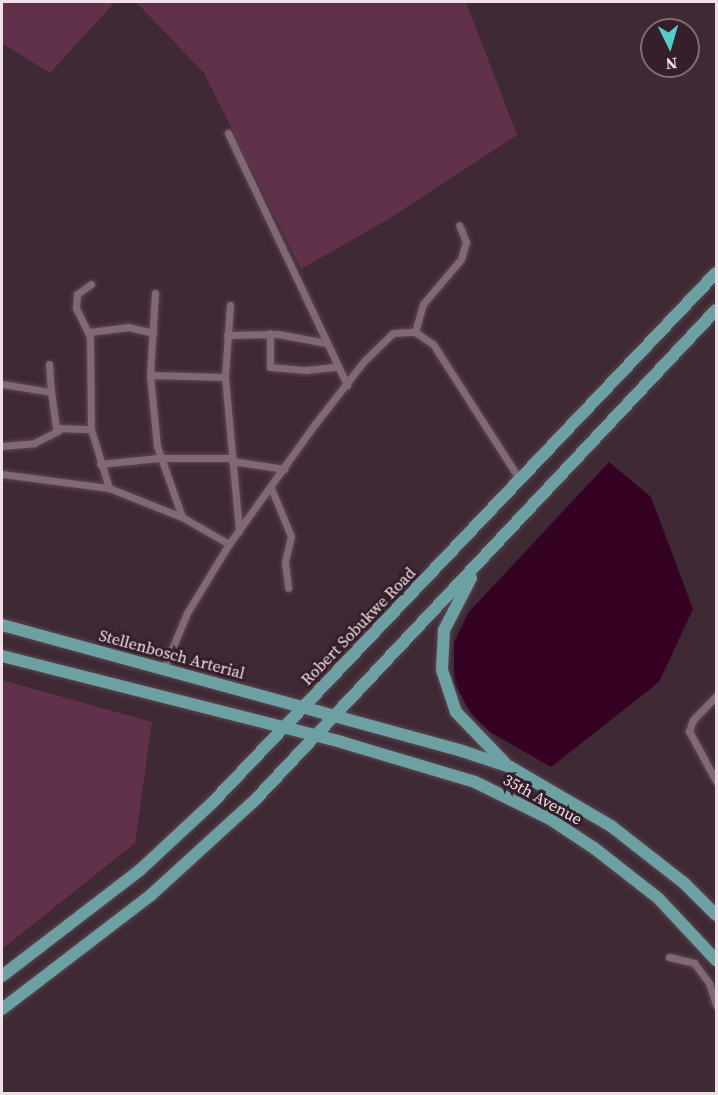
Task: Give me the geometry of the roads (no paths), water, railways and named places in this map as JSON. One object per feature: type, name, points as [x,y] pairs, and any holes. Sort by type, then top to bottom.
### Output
[{"type":"main road","name":"Robert Sobukwe Road","points":[[2,976],[140,870],[283,729],[717,273]]},
{"type":"main road","points":[[2,1009],[178,873],[315,736],[717,310]]},
{"type":"main road","points":[[479,564],[444,630],[442,670],[450,699],[463,722],[510,767]]},
{"type":"main road","name":"Stellenbosch Arterial","points":[[2,625],[334,716]]},
{"type":"main road","points":[[2,656],[315,736]]},
{"type":"main road","name":"35th Avenue","points":[[334,716],[510,767],[611,826],[684,882],[717,915]]},
{"type":"main road","name":"35th Avenue","points":[[315,736],[459,776],[550,819],[658,898],[717,960]]},
{"type":"street","points":[[228,133],[347,385]]},
{"type":"street","points":[[415,333],[423,304],[461,259],[466,242],[459,225]]},
{"type":"street","points":[[91,284],[80,290],[76,302],[80,320],[89,332],[91,429],[109,488]]},
{"type":"street","points":[[155,293],[150,375],[159,458],[182,517]]},
{"type":"street","points":[[230,305],[225,377],[239,531]]},
{"type":"street","points":[[89,332],[128,327],[153,333]]},
{"type":"street","points":[[227,335],[270,333],[326,343]]},
{"type":"street","points":[[270,333],[270,367],[306,370],[337,367]]},
{"type":"street","points":[[164,668],[187,613],[230,544],[347,385],[382,340],[393,333],[415,333],[441,355],[520,480]]},
{"type":"street","points":[[49,364],[54,425],[59,430]]},
{"type":"street","points":[[150,375],[225,377]]},
{"type":"street","points":[[2,384],[51,392]]},
{"type":"street","points":[[2,446],[34,443],[59,430],[91,429]]},
{"type":"street","points":[[100,464],[159,458],[232,460],[284,469]]},
{"type":"street","points":[[2,474],[109,488],[182,517],[230,544]]},
{"type":"street","points":[[271,488],[291,536],[285,562],[288,588]]},
{"type":"street","points":[[717,696],[693,720],[689,731],[717,781]]},
{"type":"street","points":[[669,957],[694,963],[709,982],[717,1005]]}]
